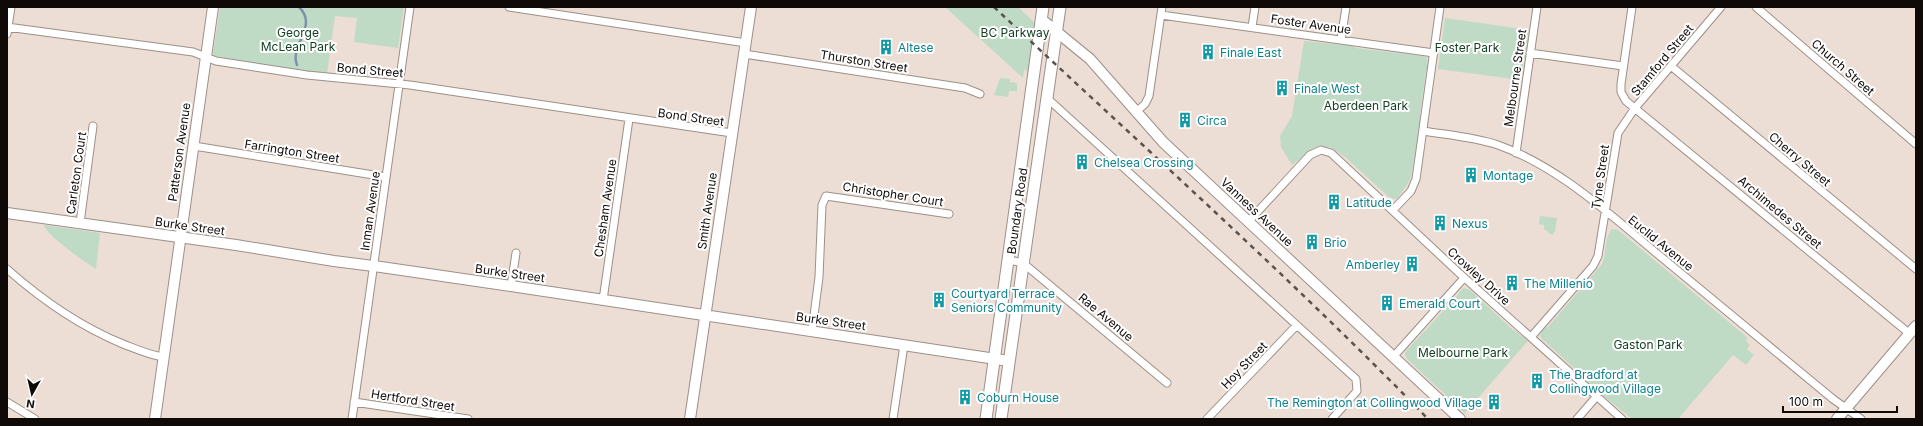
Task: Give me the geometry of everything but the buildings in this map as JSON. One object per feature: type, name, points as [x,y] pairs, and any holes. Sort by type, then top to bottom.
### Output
[{"type":"main road","name":"Boundary Road","points":[[986,419],[1010,260],[1043,7]]},
{"type":"main road","name":"Boundary Road","points":[[1001,419],[1060,7]]},
{"type":"street","points":[[7,29],[11,7]]},
{"type":"street","name":"Patterson Avenue","points":[[157,419],[163,357],[213,7]]},
{"type":"street","name":"Inman Avenue","points":[[352,419],[410,7]]},
{"type":"street","points":[[509,7],[746,43]]},
{"type":"street","name":"Smith Avenue","points":[[690,419],[751,7]]},
{"type":"street","points":[[1136,112],[1149,96],[1162,7]]},
{"type":"street","points":[[1252,27],[1255,7]]},
{"type":"street","points":[[1341,40],[1346,7]]},
{"type":"street","points":[[1393,210],[1415,185],[1440,7]]},
{"type":"street","name":"Melbourne Street","points":[[1516,153],[1537,7]]},
{"type":"street","points":[[1632,7],[1621,92],[1626,101],[1635,108]]},
{"type":"street","name":"Stamford Street","points":[[1635,108],[1721,7]]},
{"type":"street","name":"Church Street","points":[[1756,7],[1916,144]]},
{"type":"street","name":"Foster Avenue","points":[[1161,15],[1434,52]]},
{"type":"street","name":"Vanness Avenue","points":[[1042,19],[1090,59],[1163,142],[1460,419]]},
{"type":"street","name":"Bond Street","points":[[7,29],[193,52],[216,61],[307,75],[399,84],[467,93],[732,134]]},
{"type":"street","points":[[1530,53],[1624,66]]},
{"type":"street","name":"Thurston Street","points":[[744,54],[964,88],[980,94]]},
{"type":"street","name":"Cherry Street","points":[[1671,66],[1916,269]]},
{"type":"street","points":[[1046,98],[1356,379],[1357,391],[1332,419]]},
{"type":"street","name":"Tyne Street","points":[[1531,337],[1593,266],[1601,248],[1616,141],[1622,125],[1635,108]]},
{"type":"street","name":"Archimedes Street","points":[[1635,108],[1913,330]]},
{"type":"street","name":"Chesham Avenue","points":[[603,300],[629,119]]},
{"type":"street","name":"Carleton Court","points":[[80,223],[93,126]]},
{"type":"street","name":"Euclid Avenue","points":[[1423,131],[1497,145],[1516,153],[1557,175],[1606,212],[1861,419]]},
{"type":"street","name":"Farrington Street","points":[[194,146],[386,177]]},
{"type":"street","name":"Crowley Drive","points":[[1248,221],[1304,161],[1316,152],[1322,150],[1334,155],[1464,278],[1622,419]]},
{"type":"street","name":"Christopher Court","points":[[812,331],[820,277],[822,206],[826,196],[950,214]]},
{"type":"street","name":"Burke Street","points":[[7,212],[1009,361]]},
{"type":"street","points":[[511,286],[516,253]]},
{"type":"street","name":"Rae Avenue","points":[[1010,260],[1023,263],[1167,383]]},
{"type":"street","points":[[7,269],[47,302],[81,324],[129,347],[153,356],[163,357]]},
{"type":"street","points":[[1394,356],[1464,278]]},
{"type":"street","name":"Hoy Street","points":[[1208,419],[1296,326]]},
{"type":"street","points":[[1837,419],[1913,330]]},
{"type":"street","points":[[893,419],[904,345]]},
{"type":"street","points":[[1577,419],[1597,396]]},
{"type":"street","points":[[7,402],[35,419]]},
{"type":"street","name":"Hertford Street","points":[[354,402],[468,419]]},
{"type":"green space","name":"George McLean Park","points":[[220,7],[404,7],[398,48],[354,42],[357,18],[335,16],[327,74],[297,71],[215,56],[213,53]]},
{"type":"green space","name":"BC Parkway","points":[[945,7],[1018,7],[1034,22],[1036,27],[1030,74],[1024,69],[1023,78]]},
{"type":"green space","name":"Foster Park","points":[[1445,18],[1529,30],[1526,58],[1524,60],[1521,80],[1438,69]]},
{"type":"green space","name":"Aberdeen Park","points":[[1304,41],[1354,46],[1356,48],[1423,56],[1427,58],[1428,67],[1420,113],[1421,121],[1411,177],[1397,199],[1390,198],[1345,157],[1330,147],[1322,146],[1313,148],[1292,165],[1281,147],[1280,136],[1292,116]]},
{"type":"green space","points":[[1000,78],[1010,79],[1010,82],[1017,83],[1017,91],[1009,91],[1008,97],[994,95]]},
{"type":"green space","points":[[1540,216],[1557,218],[1555,231],[1552,235],[1544,229],[1544,225],[1539,224]]},
{"type":"green space","points":[[44,225],[100,233],[96,269],[59,242],[52,236]]},
{"type":"green space","name":"Gaston Park","points":[[1612,229],[1618,230],[1748,338],[1746,341],[1750,345],[1747,349],[1754,355],[1746,365],[1733,355],[1678,419],[1632,419],[1589,384],[1588,381],[1541,338],[1542,331],[1548,327],[1602,264],[1609,232]]},
{"type":"green space","name":"Melbourne Park","points":[[1464,288],[1470,290],[1513,330],[1528,341],[1465,413],[1407,359],[1405,354],[1406,351]]},
{"type":"waterway","points":[[297,65],[297,50],[306,21],[304,14],[299,7]]},
{"type":"railway","points":[[994,7],[1322,313],[1428,419]]},
{"type":"place","name":"Altese","points":[[886,47]]},
{"type":"place","name":"Finale East","points":[[1208,52]]},
{"type":"place","name":"Finale West","points":[[1282,88]]},
{"type":"place","name":"Circa","points":[[1185,120]]},
{"type":"place","name":"Chelsea Crossing","points":[[1082,162]]},
{"type":"place","name":"Montage","points":[[1471,175]]},
{"type":"place","name":"Latitude","points":[[1334,202]]},
{"type":"place","name":"Nexus","points":[[1440,223]]},
{"type":"place","name":"Brio","points":[[1312,242]]},
{"type":"place","name":"Amberley","points":[[1412,264]]},
{"type":"place","name":"The Millenio","points":[[1512,283]]},
{"type":"place","name":"Courtyard Terrace Seniors Community","points":[[939,300]]},
{"type":"place","name":"Emerald Court","points":[[1387,303]]},
{"type":"place","name":"The Bradford at Collingwood Village","points":[[1537,381]]},
{"type":"place","name":"Coburn House","points":[[965,397]]},
{"type":"place","name":"The Remington at Collingwood Village","points":[[1494,402]]}]
